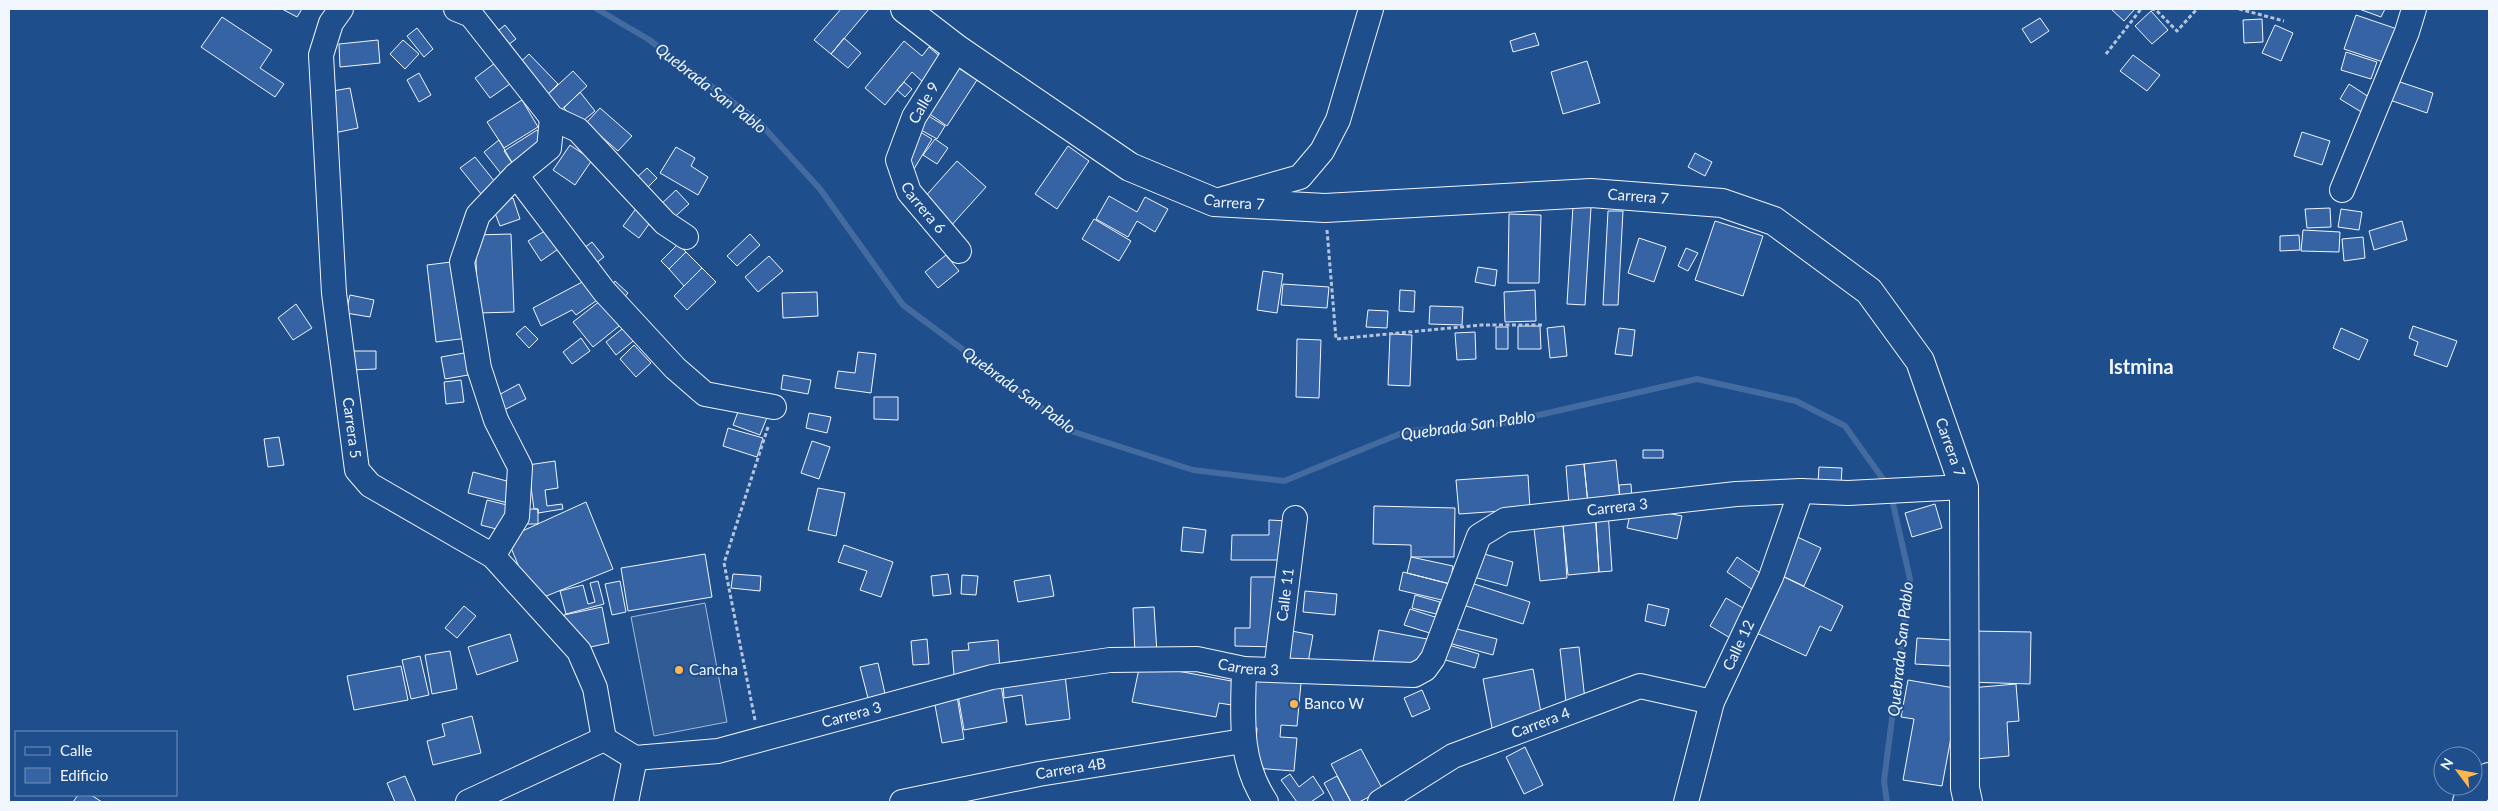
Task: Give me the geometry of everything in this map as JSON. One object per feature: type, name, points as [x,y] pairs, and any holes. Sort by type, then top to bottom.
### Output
[{"type":"main road","name":"Carrera 7","points":[[905,9],[957,49],[1130,166],[1214,202],[1325,208],[1591,193],[1722,203],[1774,221],[1869,292],[1920,361],[1964,488],[1965,788],[1968,802]]},
{"type":"main road","points":[[2467,802],[2489,777]]},
{"type":"street","name":"Carrera 5","points":[[341,9],[331,23],[322,55],[334,293],[357,470],[370,485],[493,556],[578,650],[594,688],[604,739]]},
{"type":"street","points":[[456,9],[471,15],[552,118],[578,130],[666,223],[686,237]]},
{"type":"street","points":[[1214,202],[1300,177],[1322,151],[1338,120],[1371,9]]},
{"type":"street","points":[[2342,190],[2408,32],[2414,9]]},
{"type":"street","name":"Calle 9","points":[[898,160],[914,117],[957,49]]},
{"type":"street","points":[[493,556],[517,517],[520,467],[496,420],[479,368],[462,262],[478,215],[516,175],[549,148],[552,118]]},
{"type":"street","name":"Carrera 6","points":[[898,160],[909,192],[959,251]]},
{"type":"street","points":[[516,175],[604,291],[675,368],[705,394],[774,407]]},
{"type":"street","name":"Carrera 3","points":[[635,758],[718,751],[992,677],[1110,660],[1197,659],[1244,669],[1414,675],[1425,669],[1433,658],[1479,536],[1505,520],[1736,494],[1801,491],[1848,493],[1964,488]]},
{"type":"street","name":"Calle 12","points":[[1686,802],[1712,702],[1771,577],[1801,491]]},
{"type":"street","name":"Calle 11","points":[[1276,670],[1295,518]]},
{"type":"street","points":[[1244,669],[1243,741],[1257,788],[1266,802]]},
{"type":"street","name":"Carrera 4","points":[[1380,802],[1453,756],[1640,686],[1712,702]]},
{"type":"street","points":[[468,802],[604,739],[635,758],[626,802]]},
{"type":"street","name":"Carrera 4B","points":[[902,802],[1039,774],[1243,741]]},
{"type":"path","points":[[2106,54],[2141,9]]},
{"type":"path","points":[[2151,9],[2156,10],[2177,31],[2197,9]]},
{"type":"path","points":[[2239,9],[2284,21]]},
{"type":"path","points":[[1325,208],[1336,339],[1481,325],[1543,325]]},
{"type":"path","points":[[758,739],[724,563],[774,407]]},
{"type":"shaded area","name":"Cancha","points":[[705,603],[727,722],[654,736],[631,617]]},
{"type":"building","points":[[282,9],[302,9],[297,17]]},
{"type":"building","points":[[841,9],[869,9],[831,54],[814,40]]},
{"type":"building","points":[[2111,9],[2135,9],[2124,21]]},
{"type":"building","points":[[2359,9],[2385,9],[2381,17]]},
{"type":"building","points":[[2151,11],[2168,30],[2152,44],[2135,26]]},
{"type":"building","points":[[2356,15],[2400,30],[2389,64],[2344,49]]},
{"type":"building","points":[[222,17],[272,50],[260,68],[284,84],[275,97],[201,47]]},
{"type":"building","points":[[2040,18],[2049,31],[2031,43],[2022,29]]},
{"type":"building","points":[[2262,19],[2263,42],[2244,43],[2243,20]]},
{"type":"building","points":[[505,25],[516,39],[500,51],[489,38]]},
{"type":"building","points":[[2275,25],[2293,33],[2281,61],[2262,53]]},
{"type":"building","points":[[417,28],[433,49],[424,57],[407,36]]},
{"type":"building","points":[[1535,33],[1539,45],[1513,52],[1510,41]]},
{"type":"building","points":[[844,38],[861,53],[848,68],[831,54]]},
{"type":"building","points":[[378,40],[380,63],[340,67],[339,44]]},
{"type":"building","points":[[403,40],[419,54],[405,69],[390,54]]},
{"type":"building","points":[[904,41],[922,56],[929,47],[945,61],[925,84],[912,72],[885,105],[865,88]]},
{"type":"building","points":[[2346,52],[2377,62],[2371,79],[2341,70]]},
{"type":"building","points":[[529,54],[558,84],[543,99],[514,68]]},
{"type":"building","points":[[2133,55],[2160,75],[2147,91],[2120,71]]},
{"type":"building","points":[[1587,61],[1600,103],[1563,114],[1551,72]]},
{"type":"building","points":[[495,63],[510,84],[490,98],[475,78]]},
{"type":"building","points":[[954,65],[977,80],[947,126],[924,110]]},
{"type":"building","points":[[573,71],[587,86],[559,112],[545,97]]},
{"type":"building","points":[[419,73],[431,95],[419,102],[407,80]]},
{"type":"building","points":[[2391,79],[2433,93],[2427,113],[2384,98]]},
{"type":"building","points":[[904,82],[912,89],[905,97],[897,90]]},
{"type":"building","points":[[2349,84],[2372,99],[2363,113],[2340,99]]},
{"type":"building","points":[[350,88],[358,128],[334,133],[327,92]]},
{"type":"building","points":[[580,92],[595,111],[578,125],[564,108]]},
{"type":"building","points":[[522,100],[538,127],[504,148],[487,122]]},
{"type":"building","points":[[600,108],[632,136],[618,151],[586,123]]},
{"type":"building","points":[[922,112],[945,126],[937,139],[914,126]]},
{"type":"building","points":[[537,130],[547,145],[514,166],[504,151]]},
{"type":"building","points":[[917,130],[932,139],[914,169],[899,160]]},
{"type":"building","points":[[2302,132],[2330,141],[2322,165],[2294,156]]},
{"type":"building","points":[[935,139],[948,148],[937,164],[923,155]]},
{"type":"building","points":[[499,140],[514,166],[502,175],[484,152]]},
{"type":"building","points":[[570,145],[592,160],[575,185],[553,170]]},
{"type":"building","points":[[1068,146],[1089,161],[1057,209],[1035,194]]},
{"type":"building","points":[[676,147],[695,158],[691,166],[708,177],[698,195],[660,173]]},
{"type":"building","points":[[1695,153],[1712,162],[1705,176],[1688,167]]},
{"type":"building","points":[[475,157],[495,182],[481,194],[460,168]]},
{"type":"building","points":[[957,161],[986,187],[949,228],[923,199]]},
{"type":"building","points":[[647,168],[657,178],[645,190],[634,180]]},
{"type":"building","points":[[676,190],[689,204],[669,222],[657,208]]},
{"type":"building","points":[[1109,196],[1137,212],[1145,197],[1168,209],[1155,232],[1137,221],[1128,237],[1096,219]]},
{"type":"building","points":[[513,198],[520,219],[500,226],[492,205]]},
{"type":"building","points":[[638,206],[654,217],[639,238],[623,226]]},
{"type":"building","points":[[1573,206],[1591,207],[1585,305],[1567,304]]},
{"type":"building","points":[[2330,208],[2331,227],[2307,228],[2305,209]]},
{"type":"building","points":[[2341,209],[2362,212],[2359,230],[2338,227]]},
{"type":"building","points":[[1608,211],[1623,211],[1618,305],[1603,305]]},
{"type":"building","points":[[1509,214],[1541,215],[1539,283],[1508,283]]},
{"type":"building","points":[[1094,219],[1131,241],[1119,261],[1082,239]]},
{"type":"building","points":[[1715,221],[1763,236],[1743,296],[1695,280]]},
{"type":"building","points":[[2402,221],[2407,240],[2374,250],[2369,231]]},
{"type":"building","points":[[553,226],[564,245],[541,261],[528,241]]},
{"type":"building","points":[[2303,230],[2340,232],[2339,252],[2301,251]]},
{"type":"building","points":[[511,234],[514,312],[478,313],[475,235]]},
{"type":"building","points":[[750,234],[760,245],[737,266],[727,256]]},
{"type":"building","points":[[2299,235],[2300,250],[2280,251],[2280,236]]},
{"type":"building","points":[[2363,237],[2365,258],[2344,261],[2342,239]]},
{"type":"building","points":[[1639,238],[1666,247],[1654,282],[1628,273]]},
{"type":"building","points":[[592,242],[604,257],[591,267],[580,251]]},
{"type":"building","points":[[678,244],[686,252],[669,269],[661,261]]},
{"type":"building","points":[[1686,248],[1698,253],[1688,271],[1678,266]]},
{"type":"building","points":[[686,252],[702,268],[684,286],[669,269]]},
{"type":"building","points":[[946,255],[959,271],[938,288],[925,272]]},
{"type":"building","points":[[769,256],[783,271],[758,292],[745,277]]},
{"type":"building","points":[[459,261],[468,338],[436,342],[427,265]]},
{"type":"building","points":[[1478,267],[1497,270],[1495,286],[1475,282]]},
{"type":"building","points":[[702,268],[716,282],[687,310],[674,296]]},
{"type":"building","points":[[1263,271],[1283,274],[1277,313],[1257,310]]},
{"type":"building","points":[[586,280],[600,298],[576,315],[572,310],[541,326],[533,308]]},
{"type":"building","points":[[615,281],[628,293],[620,302],[607,291]]},
{"type":"building","points":[[1283,284],[1329,287],[1327,308],[1281,305]]},
{"type":"building","points":[[1400,290],[1415,291],[1414,312],[1399,311]]},
{"type":"building","points":[[1535,290],[1536,321],[1505,322],[1504,292]]},
{"type":"building","points":[[817,292],[818,316],[783,318],[782,293]]},
{"type":"building","points":[[350,295],[374,300],[370,317],[346,313]]},
{"type":"building","points":[[605,297],[624,322],[593,347],[573,322]]},
{"type":"building","points":[[296,304],[312,328],[293,340],[278,318]]},
{"type":"building","points":[[1430,306],[1463,307],[1462,325],[1429,324]]},
{"type":"building","points":[[1368,310],[1388,311],[1387,328],[1366,327]]},
{"type":"building","points":[[627,325],[637,338],[616,355],[606,342]]},
{"type":"building","points":[[525,326],[538,339],[529,348],[516,334]]},
{"type":"building","points":[[1518,326],[1540,326],[1541,349],[1518,349]]},
{"type":"building","points":[[1564,326],[1567,356],[1550,358],[1547,328]]},
{"type":"building","points":[[2413,326],[2457,341],[2447,367],[2414,355],[2418,342],[2409,338]]},
{"type":"building","points":[[1496,327],[1508,327],[1508,349],[1496,349]]},
{"type":"building","points":[[1619,328],[1635,330],[1632,356],[1615,354]]},
{"type":"building","points":[[2341,328],[2368,340],[2359,360],[2333,348]]},
{"type":"building","points":[[1475,332],[1476,359],[1457,360],[1455,333]]},
{"type":"building","points":[[1390,334],[1412,335],[1410,386],[1388,385]]},
{"type":"building","points":[[581,338],[590,351],[572,364],[563,352]]},
{"type":"building","points":[[1297,339],[1321,340],[1319,398],[1296,397]]},
{"type":"building","points":[[634,345],[651,363],[636,377],[620,359]]},
{"type":"building","points":[[349,351],[376,351],[376,369],[350,370]]},
{"type":"building","points":[[470,352],[474,374],[445,379],[441,357]]},
{"type":"building","points":[[858,352],[876,354],[871,393],[835,388],[838,371],[855,373]]},
{"type":"building","points":[[783,375],[811,380],[808,394],[781,389]]},
{"type":"building","points":[[461,380],[464,402],[446,404],[444,382]]},
{"type":"building","points":[[519,384],[526,399],[500,412],[493,398]]},
{"type":"building","points":[[874,397],[898,397],[898,420],[874,419]]},
{"type":"building","points":[[741,404],[768,415],[760,435],[733,425]]},
{"type":"building","points":[[809,413],[831,417],[827,433],[806,428]]},
{"type":"building","points":[[728,428],[763,438],[757,457],[723,446]]},
{"type":"building","points":[[279,437],[284,465],[268,467],[264,439]]},
{"type":"building","points":[[812,441],[830,447],[819,479],[801,473]]},
{"type":"building","points":[[1643,450],[1663,450],[1663,458],[1643,458]]},
{"type":"building","points":[[1616,460],[1620,500],[1588,504],[1584,464]]},
{"type":"building","points":[[555,461],[558,488],[545,490],[547,506],[562,504],[563,509],[538,513],[538,509],[534,509],[528,465]]},
{"type":"building","points":[[1584,464],[1588,504],[1569,506],[1566,466]]},
{"type":"building","points":[[1819,467],[1842,468],[1841,484],[1818,483]]},
{"type":"building","points":[[473,472],[518,484],[512,504],[468,493]]},
{"type":"building","points":[[1528,475],[1530,509],[1459,514],[1456,480]]},
{"type":"building","points":[[1631,484],[1632,499],[1620,500],[1619,485]]},
{"type":"building","points":[[818,488],[845,493],[836,536],[808,530]]},
{"type":"building","points":[[487,500],[511,506],[504,531],[481,525]]},
{"type":"building","points":[[586,502],[613,569],[539,599],[530,594],[507,538]]},
{"type":"building","points":[[1935,504],[1942,528],[1912,537],[1905,513]]},
{"type":"building","points":[[1374,506],[1455,508],[1454,557],[1411,557],[1411,545],[1373,544]]},
{"type":"building","points":[[1632,506],[1682,516],[1677,539],[1627,528]]},
{"type":"building","points":[[524,509],[538,509],[538,524],[524,524]]},
{"type":"building","points":[[1608,512],[1612,571],[1599,572],[1595,513]]},
{"type":"building","points":[[1269,520],[1288,521],[1287,560],[1231,560],[1232,535],[1269,535]]},
{"type":"building","points":[[1596,521],[1599,572],[1568,575],[1563,525]]},
{"type":"building","points":[[1563,525],[1567,578],[1540,581],[1534,528]]},
{"type":"building","points":[[1183,527],[1206,530],[1203,553],[1181,551]]},
{"type":"building","points":[[1793,535],[1821,548],[1804,586],[1776,573]]},
{"type":"building","points":[[844,545],[893,562],[881,597],[860,590],[867,571],[838,562]]},
{"type":"building","points":[[1477,552],[1513,562],[1507,586],[1470,576]]},
{"type":"building","points":[[705,554],[712,597],[628,611],[621,568]]},
{"type":"building","points":[[1411,557],[1453,566],[1450,584],[1407,573]]},
{"type":"building","points":[[1737,557],[1763,575],[1753,590],[1727,572]]},
{"type":"building","points":[[1403,572],[1450,584],[1446,601],[1399,590]]},
{"type":"building","points":[[1776,573],[1843,606],[1831,631],[1820,626],[1806,656],[1748,629]]},
{"type":"building","points":[[733,574],[761,576],[760,591],[731,588]]},
{"type":"building","points":[[948,574],[951,594],[933,596],[931,576]]},
{"type":"building","points":[[962,575],[978,576],[976,595],[961,594]]},
{"type":"building","points":[[1050,575],[1054,596],[1018,602],[1014,581]]},
{"type":"building","points":[[1251,577],[1278,577],[1277,647],[1235,646],[1235,628],[1250,628]]},
{"type":"building","points":[[598,581],[604,604],[566,614],[560,591],[583,585],[588,604],[595,602],[590,583]]},
{"type":"building","points":[[620,581],[626,612],[612,615],[605,584]]},
{"type":"building","points":[[1468,582],[1530,602],[1523,624],[1460,604]]},
{"type":"building","points":[[1305,591],[1337,594],[1335,615],[1303,612]]},
{"type":"building","points":[[1415,595],[1440,602],[1436,614],[1412,608]]},
{"type":"building","points":[[1726,598],[1748,611],[1732,639],[1710,626]]},
{"type":"building","points":[[1648,604],[1669,609],[1665,626],[1645,621]]},
{"type":"building","points":[[464,606],[476,616],[457,638],[445,628]]},
{"type":"building","points":[[602,607],[609,643],[581,649],[569,636],[564,615]]},
{"type":"building","points":[[1154,607],[1157,653],[1135,654],[1133,608]]},
{"type":"building","points":[[1410,609],[1438,618],[1433,634],[1404,625]]},
{"type":"building","points":[[1449,627],[1497,639],[1493,655],[1445,642]]},
{"type":"building","points":[[1286,630],[1313,635],[1307,668],[1280,663]]},
{"type":"building","points":[[1379,630],[1427,639],[1421,669],[1373,661]]},
{"type":"building","points":[[1970,631],[2031,632],[2030,684],[1968,682]]},
{"type":"building","points":[[510,634],[518,661],[477,675],[468,647]]},
{"type":"building","points":[[1917,638],[1952,640],[1950,666],[1915,664]]},
{"type":"building","points":[[927,639],[929,664],[913,665],[911,641]]},
{"type":"building","points":[[998,640],[1000,671],[954,675],[952,651],[969,650],[968,643]]},
{"type":"building","points":[[1442,643],[1479,654],[1475,668],[1438,658]]},
{"type":"building","points":[[1579,647],[1585,700],[1566,702],[1560,649]]},
{"type":"building","points":[[450,651],[457,689],[432,694],[425,655]]},
{"type":"building","points":[[420,656],[429,695],[411,699],[402,660]]},
{"type":"building","points":[[878,663],[886,698],[869,702],[860,667]]},
{"type":"building","points":[[1140,664],[1242,683],[1238,706],[1219,703],[1216,717],[1132,702]]},
{"type":"building","points":[[401,666],[408,700],[354,710],[347,676]]},
{"type":"building","points":[[1533,669],[1542,718],[1492,728],[1483,679]]},
{"type":"building","points":[[1065,675],[1070,719],[1026,725],[1022,695],[1004,698],[1003,683]]},
{"type":"building","points":[[1249,679],[1301,683],[1297,726],[1281,725],[1280,737],[1297,738],[1294,771],[1254,768],[1257,728],[1245,727]]},
{"type":"building","points":[[1908,680],[1960,689],[1942,786],[1903,780],[1914,719],[1901,717]]},
{"type":"building","points":[[2016,684],[2019,721],[2007,722],[2009,756],[1975,759],[1970,688]]},
{"type":"building","points":[[1001,685],[1007,722],[964,730],[958,695]]},
{"type":"building","points":[[1422,690],[1430,709],[1412,717],[1404,698]]},
{"type":"building","points":[[957,696],[964,739],[942,743],[934,700]]},
{"type":"building","points":[[472,716],[481,753],[433,765],[427,741],[445,736],[442,724]]},
{"type":"building","points":[[1525,747],[1543,785],[1524,794],[1506,757]]},
{"type":"building","points":[[1361,749],[1383,790],[1359,802],[1351,802],[1331,764]]},
{"type":"building","points":[[1290,774],[1299,787],[1313,776],[1324,793],[1311,802],[1297,802],[1281,780]]},
{"type":"building","points":[[405,776],[416,802],[395,802],[387,783]]},
{"type":"building","points":[[1337,776],[1351,802],[1334,802],[1324,783]]},
{"type":"building","points":[[77,796],[93,796],[102,802],[73,802]]},
{"type":"waterway","name":"Quebrada San Pablo","points":[[597,9],[648,39],[758,121],[820,189],[903,305],[1074,432],[1193,470],[1284,481],[1407,431],[1499,424],[1697,379],[1796,401],[1845,426],[1888,486]]},
{"type":"waterway","name":"Quebrada San Pablo","points":[[1887,802],[1884,781],[1910,579],[1891,495]]},
{"type":"place","name":"Cancha","points":[[679,670]]},
{"type":"place","name":"Banco W","points":[[1294,704]]},
{"type":"district","name":"Istmina","points":[[2141,367]]}]
